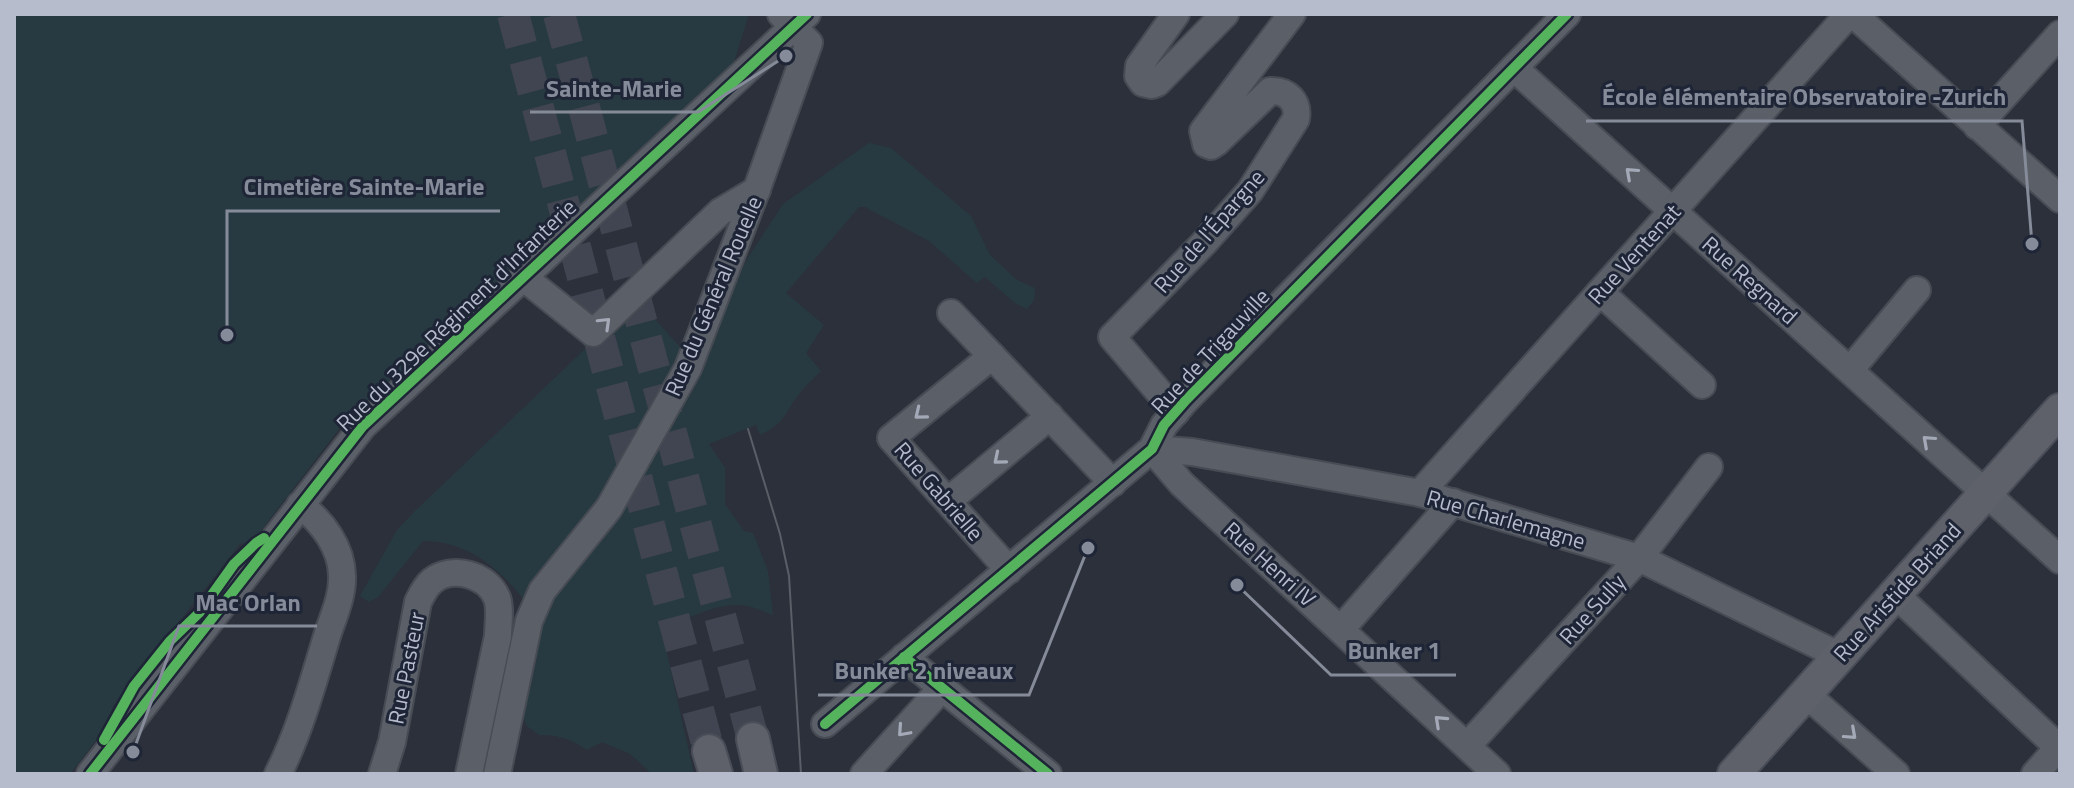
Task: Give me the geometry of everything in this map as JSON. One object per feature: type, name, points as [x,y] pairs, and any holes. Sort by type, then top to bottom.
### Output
[{"type":"main road","name":"Rue Aristide Briand","points":[[1734,774],[2060,410]]},
{"type":"main road","points":[[753,739],[761,774]]},
{"type":"street","points":[[1176,14],[1139,66],[1138,76],[1143,83],[1157,83],[1225,14]]},
{"type":"street","name":"Rue de l'Épargne","points":[[1176,412],[1112,337],[1250,191],[1296,119],[1297,111],[1291,98],[1281,92],[1270,91],[1217,142],[1211,146],[1206,144],[1203,137],[1203,131],[1292,14]]},
{"type":"street","name":"Rue de Trigauville","points":[[825,724],[1152,449],[1164,425],[1176,412],[1567,14]]},
{"type":"street","points":[[1851,14],[2060,199]]},
{"type":"street","name":"Rue Ventenat","points":[[1420,493],[1851,14]]},
{"type":"street","name":"Rue du Général Rouelle","points":[[497,774],[529,621],[542,591],[609,508],[688,368],[757,190],[809,43],[794,18]]},
{"type":"street","name":"Rue du 329e Régiment d'Infanterie","points":[[90,774],[363,426],[794,18]]},
{"type":"street","points":[[1977,126],[2060,34]]},
{"type":"street","name":"Rue Regnard","points":[[1514,68],[2060,560]]},
{"type":"street","points":[[523,277],[593,333],[720,212],[757,190]]},
{"type":"street","points":[[1850,370],[1917,290]]},
{"type":"street","points":[[1600,292],[1702,385]]},
{"type":"street","points":[[951,313],[1113,483]]},
{"type":"street","name":"Rue Gabrielle","points":[[992,356],[891,438],[1009,570]]},
{"type":"street","points":[[948,501],[1050,416]]},
{"type":"street","name":"Rue Charlemagne","points":[[1152,449],[1192,452],[1420,493],[1453,502],[1639,558],[1840,656]]},
{"type":"street","name":"Rue Henri IV","points":[[1152,449],[1182,484],[1497,774]]},
{"type":"street","name":"Rue Sully","points":[[1467,746],[1639,558],[1709,467]]},
{"type":"street","points":[[1341,629],[1453,502]]},
{"type":"street","points":[[278,774],[309,693],[340,594],[342,576],[339,557],[329,536],[316,517],[300,505]]},
{"type":"street","name":"Rue Pasteur","points":[[382,774],[392,742],[418,602],[434,579],[462,572],[479,578],[490,588],[497,598],[498,613],[498,636],[469,774]]},
{"type":"street","points":[[1895,594],[2059,748],[2035,774]]},
{"type":"street","points":[[904,657],[1048,774]]},
{"type":"street","points":[[864,774],[942,688]]},
{"type":"street","points":[[1806,694],[1896,774]]},
{"type":"shaded area","points":[[14,14],[749,14],[734,62],[339,429],[253,541],[240,544],[113,706],[107,726],[70,774],[14,774]]},
{"type":"shaded area","points":[[869,143],[891,148],[971,216],[990,255],[1017,280],[1035,288],[1034,300],[1027,309],[1015,303],[985,277],[977,283],[929,241],[865,207],[859,207],[786,293],[824,325],[806,353],[821,371],[801,391],[780,422],[768,431],[760,435],[756,425],[709,444],[725,468],[725,504],[744,531],[753,533],[768,571],[773,615],[748,606],[727,606],[695,615],[666,630],[665,645],[694,774],[652,774],[630,754],[602,742],[587,750],[564,738],[539,735],[527,726],[521,711],[528,604],[495,569],[469,552],[440,542],[423,541],[378,597],[369,602],[360,596],[397,530],[585,349],[600,346],[634,315],[654,318],[681,348],[701,346],[749,256],[783,204]]},
{"type":"tunnel","points":[[513,14],[709,751]]},
{"type":"tunnel","points":[[559,14],[753,739]]},
{"type":"tram line","points":[[748,429],[780,534],[789,576],[801,774]]},
{"type":"cycle path","points":[[90,774],[363,426],[807,14]]},
{"type":"cycle path","points":[[825,724],[1152,449],[1164,425],[1186,400],[1567,14]]},
{"type":"cycle path","points":[[104,740],[134,686],[170,641],[199,613],[234,564],[264,538]]},
{"type":"cycle path","points":[[904,657],[1048,774]]},
{"type":"place","name":"Sainte-Marie","points":[[786,56]]},
{"type":"place","name":"École élémentaire Observatoire -Zurich","points":[[2032,244]]},
{"type":"place","name":"Cimetière Sainte-Marie","points":[[227,335]]},
{"type":"place","name":"Bunker 2 niveaux","points":[[1088,548]]},
{"type":"place","name":"Bunker 1","points":[[1237,585]]},
{"type":"place","name":"Mac Orlan","points":[[133,752]]}]
